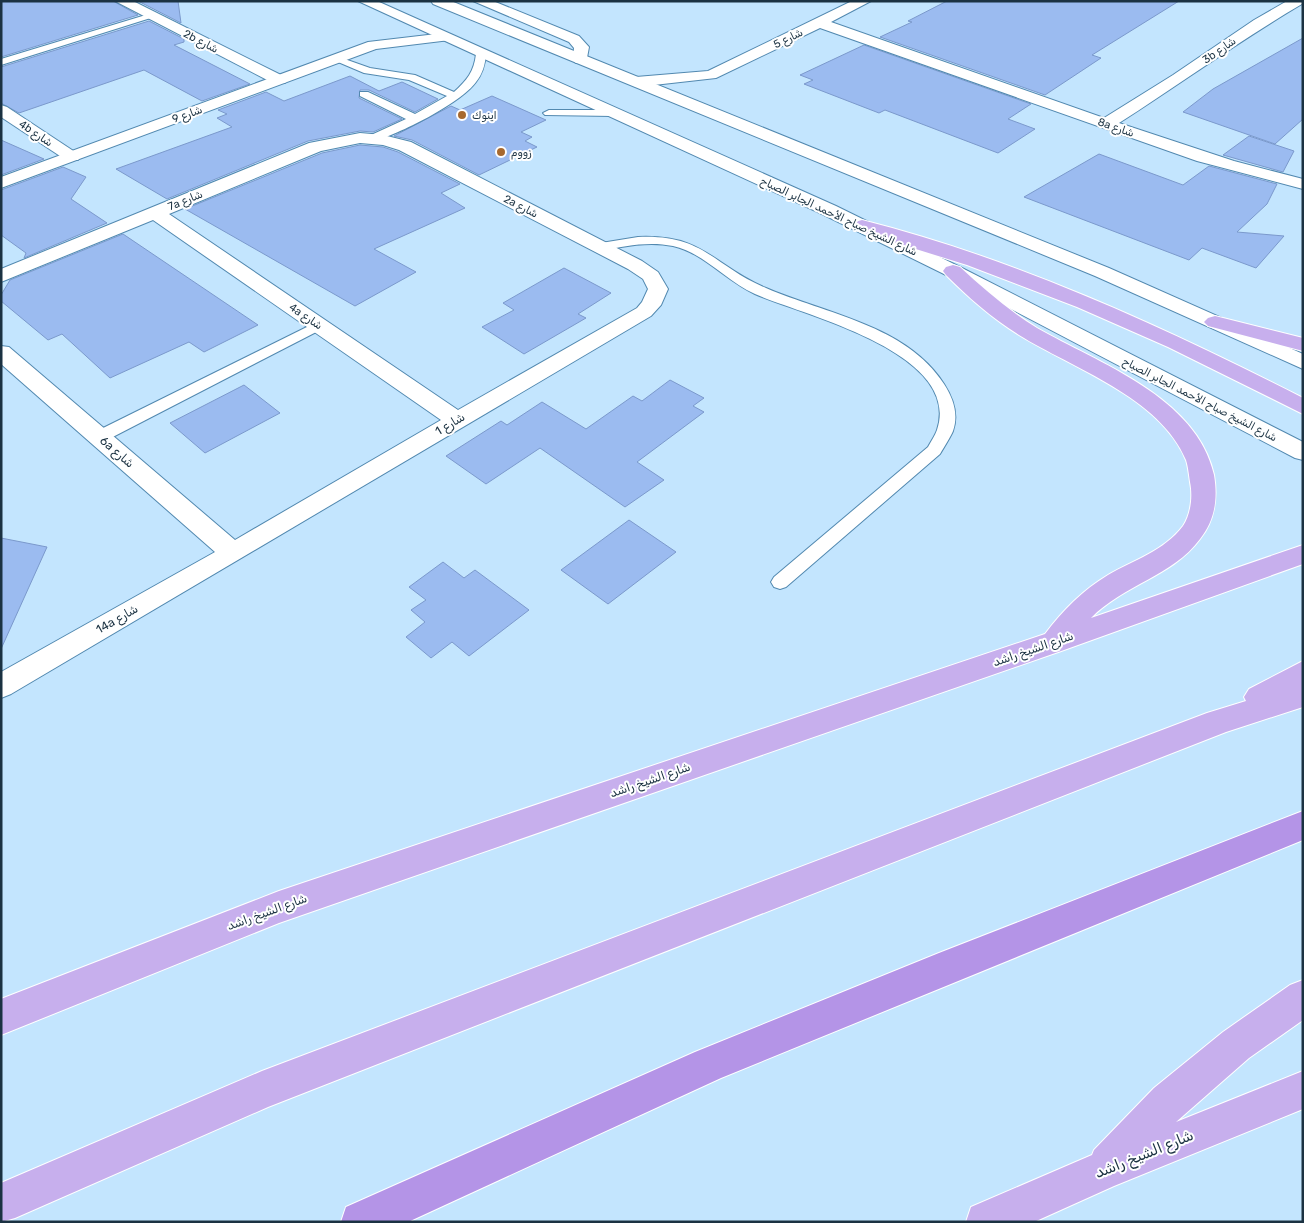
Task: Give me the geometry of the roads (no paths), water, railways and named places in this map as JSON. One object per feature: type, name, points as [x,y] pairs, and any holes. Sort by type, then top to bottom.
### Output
[{"type":"highway","points":[[362,1222],[708,1065],[939,970],[1303,826]]},
{"type":"main road","points":[[862,226],[958,255],[1098,309],[1159,335],[1303,406]]},
{"type":"main road","points":[[953,271],[985,301],[1006,316],[1125,386],[1163,413],[1190,445],[1204,480],[1201,514],[1194,530],[1182,545],[1167,558],[1119,582],[1094,598],[1072,618],[1054,642]]},
{"type":"main road","points":[[1215,322],[1303,346]]},
{"type":"main road","name":"شارع الشيخ راشد","points":[[1,1017],[158,953],[279,907],[1054,642],[1303,554]]},
{"type":"main road","points":[[1218,722],[1303,672]]},
{"type":"main road","points":[[1,1204],[75,1170],[262,1090],[1218,722],[1303,694]]},
{"type":"main road","points":[[1102,1170],[1168,1102],[1236,1044],[1303,998]]},
{"type":"main road","name":"شارع الشيخ راشد","points":[[986,1222],[1102,1170],[1303,1090]]},
{"type":"street","name":"2b شارع","points":[[122,1],[279,80]]},
{"type":"street","name":"شارع الشيخ صباح الأحمد الجابر الصباح","points":[[365,1],[862,226],[1303,452]]},
{"type":"street","points":[[438,1],[1102,272],[1303,362]]},
{"type":"street","points":[[480,1],[574,39],[582,47],[581,60]]},
{"type":"street","name":"شارع 5","points":[[636,82],[711,75],[864,1]]},
{"type":"street","name":"3b شارع","points":[[1258,23],[1280,1]]},
{"type":"street","name":"3b شارع","points":[[1112,126],[1159,99],[1178,78],[1258,23],[1297,1]]},
{"type":"street","name":"شارع 9","points":[[373,45],[386,33],[398,16]]},
{"type":"street","name":"8a شارع","points":[[814,25],[1229,166],[1303,184]]},
{"type":"street","name":"شارع 9","points":[[1,183],[373,45],[445,37]]},
{"type":"street","points":[[700,107],[698,98],[700,90],[711,75]]},
{"type":"street","name":"4b شارع","points":[[1,110],[72,156]]},
{"type":"street","name":"7a شارع","points":[[1,276],[315,147],[353,138],[373,138]]},
{"type":"street","name":"2a شارع","points":[[373,138],[391,140],[405,146],[601,247],[644,270],[656,282],[658,289]]},
{"type":"street","name":"4a شارع","points":[[155,213],[456,420]]},
{"type":"street","name":"شارع 1","points":[[233,553],[456,420],[644,312],[652,305],[658,289]]},
{"type":"street","name":"6a شارع","points":[[1,352],[233,553]]},
{"type":"street","name":"14a شارع","points":[[1,686],[233,553]]},
{"type":"lane","points":[[1,62],[152,16]]},
{"type":"lane","points":[[373,138],[455,96],[478,75],[482,68],[481,54]]},
{"type":"lane","points":[[336,59],[361,69],[411,77],[455,96]]},
{"type":"lane","points":[[386,74],[365,89],[413,118]]},
{"type":"lane","points":[[549,113],[613,113]]},
{"type":"lane","points":[[601,247],[631,241],[660,241],[701,252],[754,288],[779,299],[845,321],[892,345],[926,371],[943,392],[948,404],[948,428],[934,450],[780,582]]},
{"type":"lane","points":[[99,436],[319,326]]},
{"type":"place","name":"اينوك","points":[[462,115]]},
{"type":"place","name":"زووم","points":[[501,152]]}]
